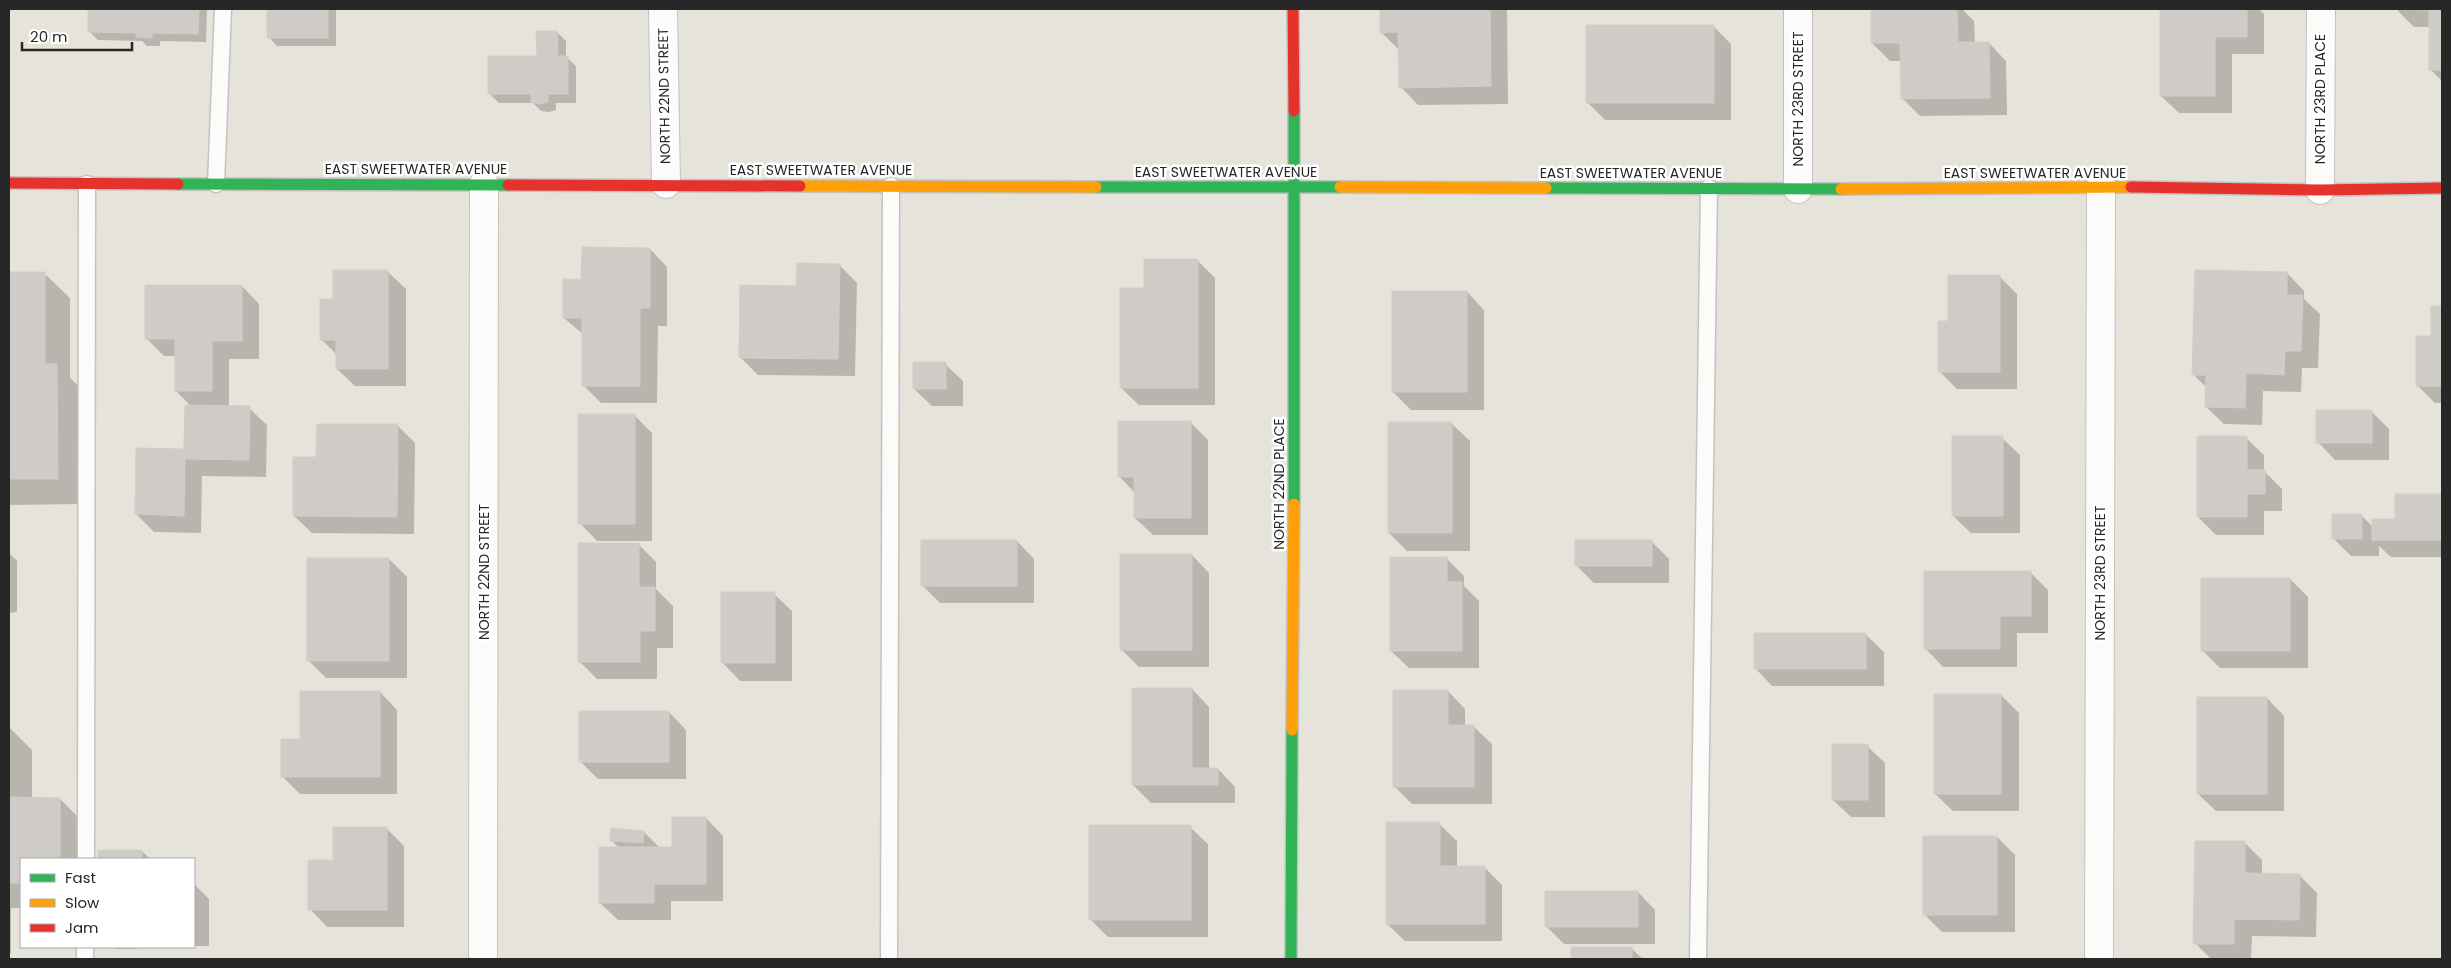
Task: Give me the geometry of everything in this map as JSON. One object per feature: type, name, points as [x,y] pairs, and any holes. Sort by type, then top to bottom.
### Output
[{"type":"street","name":"NORTH 22ND STREET","points":[[663,9],[666,184]]},
{"type":"street","name":"NORTH 22ND PLACE","points":[[1291,959],[1295,187],[1293,9]]},
{"type":"street","name":"NORTH 23RD STREET","points":[[1798,9],[1798,189]]},
{"type":"street","name":"NORTH 23RD PLACE","points":[[2320,190],[2321,9]]},
{"type":"street","name":"EAST SWEETWATER AVENUE","points":[[9,183],[1798,189],[2102,188],[2320,190],[2442,188]]},
{"type":"street","name":"NORTH 22ND STREET","points":[[483,959],[484,184]]},
{"type":"street","name":"NORTH 23RD STREET","points":[[2099,959],[2102,188]]},
{"type":"lane","points":[[216,184],[223,9]]},
{"type":"lane","points":[[86,858],[87,184]]},
{"type":"lane","points":[[890,959],[891,186]]},
{"type":"lane","points":[[1698,959],[1709,188]]},
{"type":"building","points":[[88,9],[199,9],[198,34],[152,33],[152,38],[136,37],[136,33],[88,32]]},
{"type":"building","points":[[267,9],[328,9],[328,38],[267,38]]},
{"type":"building","points":[[1380,9],[1490,9],[1491,86],[1399,88],[1398,32],[1380,33]]},
{"type":"building","points":[[1871,9],[1957,9],[1958,42],[1989,42],[1990,98],[1901,99],[1900,43],[1871,43]]},
{"type":"building","points":[[2160,9],[2247,9],[2247,37],[2215,37],[2215,96],[2160,96]]},
{"type":"building","points":[[2395,9],[2442,9],[2442,70],[2429,70],[2429,10]]},
{"type":"building","points":[[1586,25],[1714,25],[1714,103],[1586,103]]},
{"type":"building","points":[[536,31],[557,31],[558,56],[568,56],[568,94],[548,94],[548,102],[539,104],[531,102],[531,94],[488,94],[488,56],[537,56]]},
{"type":"building","points":[[582,247],[650,248],[650,308],[640,308],[640,386],[582,386],[582,318],[563,318],[563,279],[581,280]]},
{"type":"building","points":[[1144,259],[1198,259],[1198,388],[1120,388],[1120,288],[1144,288]]},
{"type":"building","points":[[797,263],[840,264],[838,359],[739,358],[740,285],[796,286]]},
{"type":"building","points":[[333,270],[388,270],[388,369],[336,369],[336,340],[320,340],[320,299],[333,299]]},
{"type":"building","points":[[2195,270],[2287,272],[2287,295],[2303,295],[2301,351],[2285,351],[2284,375],[2246,373],[2245,408],[2205,407],[2206,375],[2192,375]]},
{"type":"building","points":[[9,272],[45,272],[45,364],[57,364],[58,479],[9,479]]},
{"type":"building","points":[[1948,275],[2000,275],[2000,372],[1938,372],[1938,321],[1948,321]]},
{"type":"building","points":[[145,285],[242,285],[242,341],[212,341],[212,391],[175,391],[175,339],[145,339]]},
{"type":"building","points":[[1392,291],[1467,291],[1467,392],[1392,392]]},
{"type":"building","points":[[2431,306],[2442,306],[2442,386],[2416,386],[2416,336],[2431,336]]},
{"type":"building","points":[[913,362],[946,362],[946,389],[913,389]]},
{"type":"building","points":[[185,405],[250,406],[249,460],[185,459],[184,516],[135,514],[136,448],[184,449]]},
{"type":"building","points":[[2316,410],[2372,410],[2372,443],[2316,443]]},
{"type":"building","points":[[578,414],[635,414],[635,524],[578,524]]},
{"type":"building","points":[[1118,421],[1191,421],[1191,518],[1134,518],[1134,477],[1118,477]]},
{"type":"building","points":[[1388,422],[1452,422],[1452,533],[1388,533]]},
{"type":"building","points":[[317,424],[398,424],[397,517],[293,516],[293,457],[316,457]]},
{"type":"building","points":[[1952,436],[2003,436],[2003,516],[1952,516]]},
{"type":"building","points":[[2197,436],[2247,436],[2247,470],[2265,470],[2265,494],[2247,494],[2247,517],[2197,517]]},
{"type":"building","points":[[2395,494],[2442,494],[2442,540],[2372,540],[2372,519],[2395,519]]},
{"type":"building","points":[[2332,514],[2362,514],[2362,539],[2332,539]]},
{"type":"building","points":[[921,540],[1017,540],[1017,586],[921,586]]},
{"type":"building","points":[[1575,540],[1652,540],[1652,566],[1575,566]]},
{"type":"building","points":[[578,543],[639,543],[639,587],[655,587],[655,631],[640,631],[640,662],[578,662]]},
{"type":"building","points":[[1120,554],[1192,554],[1192,650],[1120,650]]},
{"type":"building","points":[[1390,557],[1447,557],[1447,582],[1462,582],[1462,651],[1390,651]]},
{"type":"building","points":[[307,558],[389,558],[389,661],[307,661]]},
{"type":"building","points":[[1924,571],[2031,571],[2031,616],[2000,616],[2000,649],[1924,649]]},
{"type":"building","points":[[2201,578],[2290,578],[2290,651],[2201,651]]},
{"type":"building","points":[[721,592],[775,592],[775,663],[721,663]]},
{"type":"building","points":[[1754,633],[1866,633],[1866,669],[1754,669]]},
{"type":"building","points":[[1132,688],[1192,688],[1192,768],[1218,768],[1218,785],[1132,785]]},
{"type":"building","points":[[1393,690],[1448,690],[1448,725],[1474,725],[1474,787],[1393,787]]},
{"type":"building","points":[[300,691],[380,691],[380,777],[281,777],[281,739],[300,739]]},
{"type":"building","points":[[1934,694],[2001,694],[2001,794],[1934,794]]},
{"type":"building","points":[[2197,697],[2267,697],[2267,794],[2197,794]]},
{"type":"building","points":[[579,711],[669,711],[669,762],[579,762]]},
{"type":"building","points":[[1832,744],[1868,744],[1868,800],[1832,800]]},
{"type":"building","points":[[9,797],[60,798],[60,858],[20,858],[20,883],[9,883]]},
{"type":"building","points":[[672,817],[706,817],[706,884],[654,884],[654,903],[599,903],[599,847],[672,847]]},
{"type":"building","points":[[1386,822],[1440,822],[1440,866],[1485,866],[1485,924],[1386,924]]},
{"type":"building","points":[[1089,825],[1191,825],[1191,920],[1089,920]]},
{"type":"building","points":[[333,827],[387,827],[387,910],[308,910],[308,860],[333,860]]},
{"type":"building","points":[[611,828],[644,831],[643,843],[610,841]]},
{"type":"building","points":[[1923,836],[1997,836],[1997,915],[1923,915]]},
{"type":"building","points":[[2195,841],[2245,841],[2245,873],[2300,874],[2299,920],[2234,919],[2234,944],[2193,944]]},
{"type":"building","points":[[98,850],[142,850],[142,858],[98,858]]},
{"type":"building","points":[[1545,891],[1638,891],[1638,927],[1545,927]]},
{"type":"building","points":[[1571,947],[1632,947],[1632,959],[1571,959]]},
{"type":"traffic: fast","points":[[1294,111],[1294,504]]},
{"type":"traffic: fast","points":[[178,184],[508,185]]},
{"type":"traffic: fast","points":[[1096,187],[1340,187]]},
{"type":"traffic: fast","points":[[1546,188],[1841,189]]},
{"type":"traffic: fast","points":[[1291,959],[1292,730]]},
{"type":"traffic: slow","points":[[800,186],[1096,187]]},
{"type":"traffic: slow","points":[[1340,187],[1546,188]]},
{"type":"traffic: slow","points":[[1841,189],[2131,187]]},
{"type":"traffic: slow","points":[[1292,730],[1294,504]]},
{"type":"traffic: jam","points":[[1293,9],[1294,111]]},
{"type":"traffic: jam","points":[[9,183],[178,184]]},
{"type":"traffic: jam","points":[[508,185],[800,186]]},
{"type":"traffic: jam","points":[[2131,187],[2320,190],[2442,188]]}]
